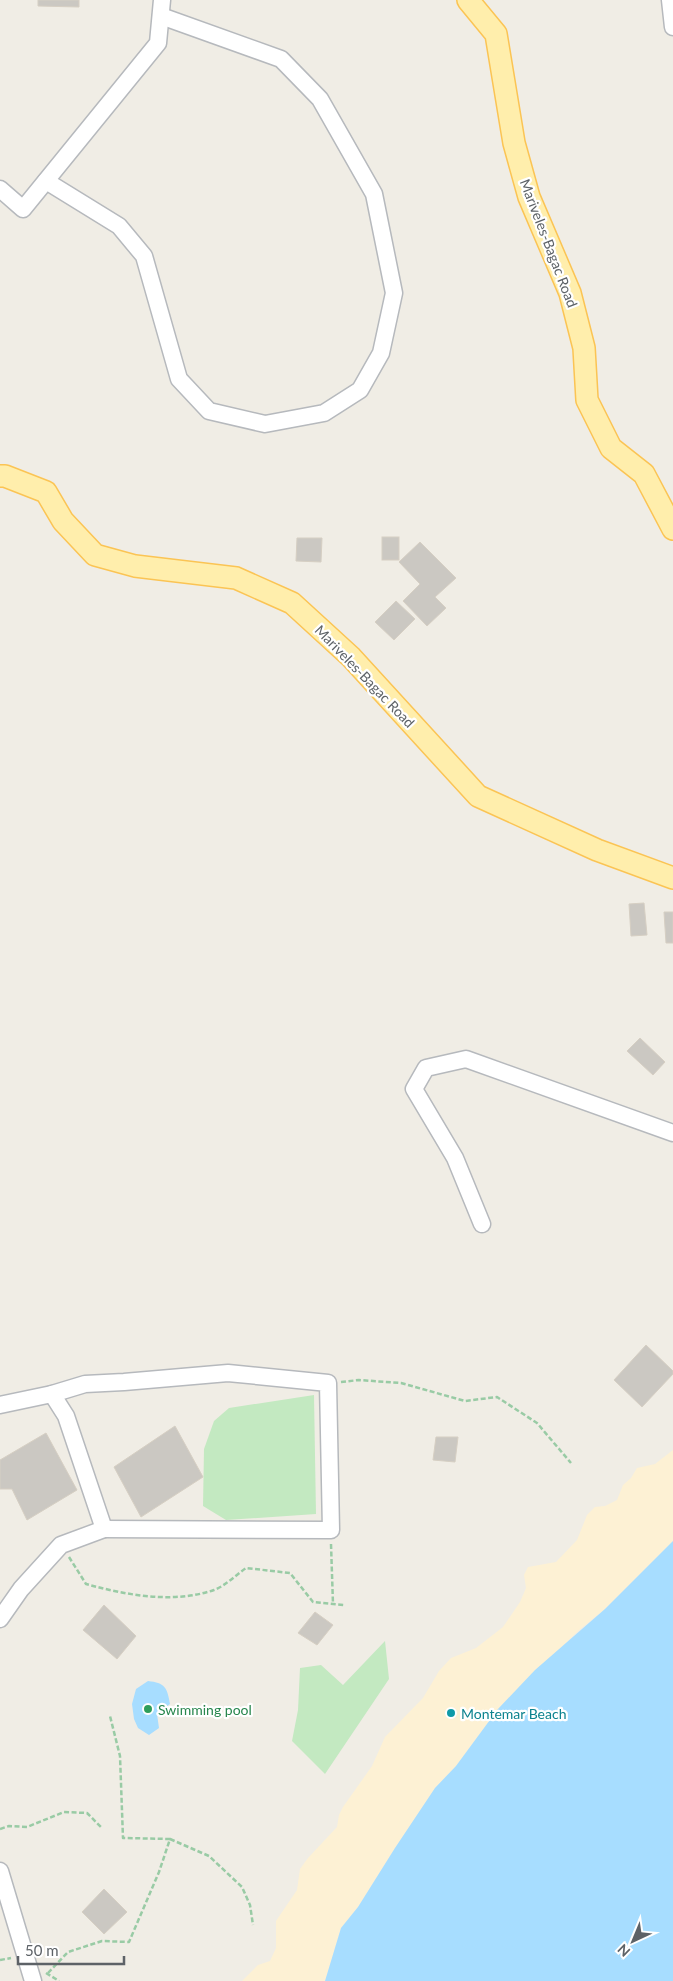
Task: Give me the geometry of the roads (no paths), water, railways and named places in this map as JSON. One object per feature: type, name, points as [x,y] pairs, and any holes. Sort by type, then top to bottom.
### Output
[{"type":"main road","name":"Mariveles-Bagac Road","points":[[468,0],[496,34],[516,152],[529,197],[570,293],[582,338],[587,400],[611,448],[644,474],[673,529]]},
{"type":"main road","name":"Mariveles-Bagac Road","points":[[0,476],[6,476],[46,492],[63,520],[95,554],[135,566],[236,578],[292,603],[350,657],[478,796],[597,850],[673,878]]},
{"type":"street","points":[[670,0],[673,27]]},
{"type":"street","points":[[0,189],[23,209],[158,43],[162,8],[281,59],[320,99],[374,194],[394,293],[381,353],[360,390],[324,413],[265,424],[209,411],[179,379],[144,256],[119,226],[46,181]]},
{"type":"street","points":[[482,1224],[455,1158],[414,1090],[426,1068],[466,1058],[673,1133]]},
{"type":"street","points":[[0,1405],[52,1394],[85,1384],[228,1373],[328,1383],[331,1530],[104,1529],[61,1545],[21,1590],[0,1619]]},
{"type":"street","points":[[52,1394],[66,1416],[104,1529]]},
{"type":"street","points":[[0,1871],[41,1977]]},
{"type":"water","points":[[673,1541],[673,1981],[325,1981],[341,1928],[358,1907],[435,1788],[456,1766],[498,1709],[535,1670],[605,1609]]},
{"type":"water","name":"Swimming pool","points":[[148,1681],[158,1683],[164,1687],[170,1704],[157,1714],[159,1728],[149,1735],[138,1728],[134,1719],[132,1704],[136,1689]]},
{"type":"place","name":"Swimming pool","points":[[148,1709]]},
{"type":"place","name":"Montemar Beach","points":[[451,1713]]}]
